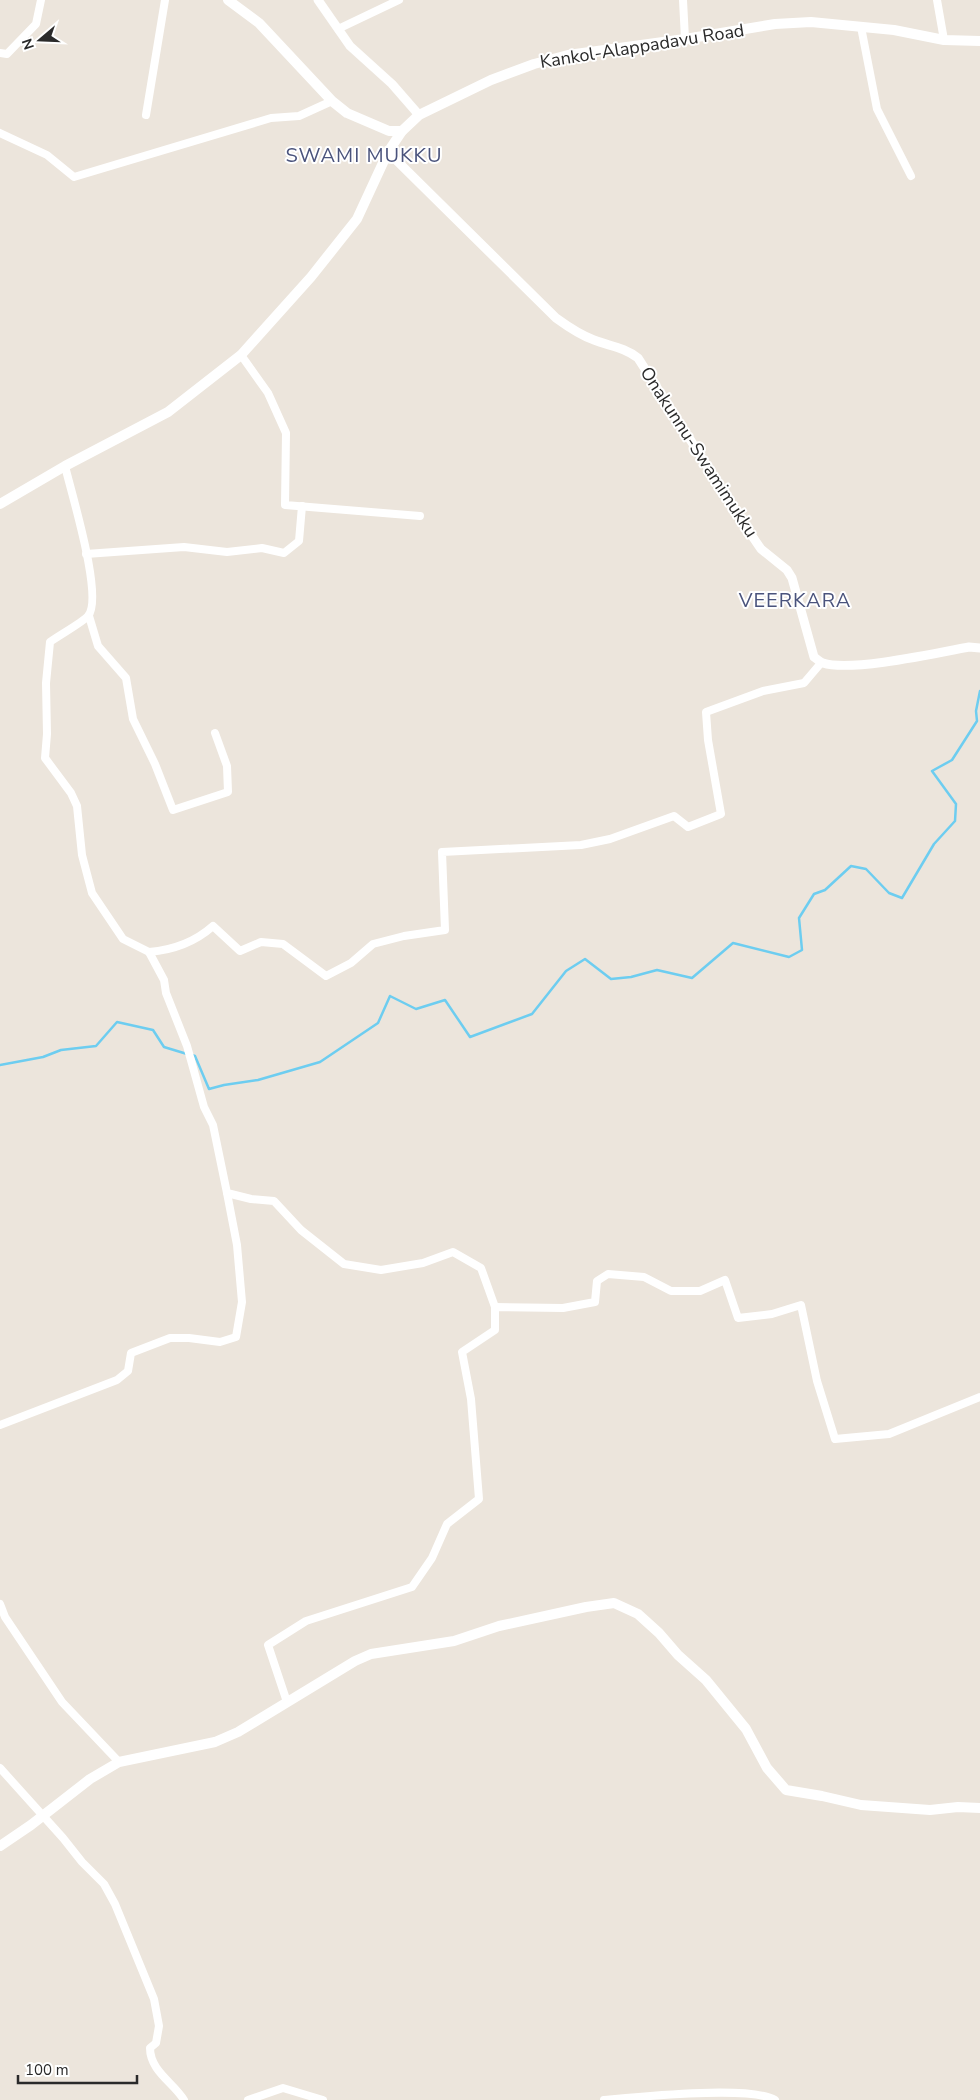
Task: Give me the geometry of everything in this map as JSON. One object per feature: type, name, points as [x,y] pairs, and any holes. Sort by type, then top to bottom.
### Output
[{"type":"main road","points":[[228,0],[259,22],[332,101],[347,113],[389,131],[402,131]]},
{"type":"main road","name":"Kankol-Alappadavu Road","points":[[0,504],[64,466],[168,412],[241,356],[311,277],[357,219],[388,152],[402,131],[419,115],[500,76],[568,55],[685,40],[774,24],[811,22],[894,30],[944,40],[980,41]]},
{"type":"main road","points":[[0,1846],[90,1779],[119,1762],[215,1742],[238,1732],[355,1661],[371,1654],[454,1641],[499,1626],[586,1607],[614,1603],[638,1614],[659,1633],[678,1655],[706,1680],[746,1729],[767,1768],[786,1790],[822,1796],[861,1806],[930,1810],[958,1807],[980,1808]]},
{"type":"street","points":[[0,53],[7,54],[36,24],[41,0]]},
{"type":"street","points":[[146,115],[165,0]]},
{"type":"street","points":[[318,0],[350,46],[392,84],[419,115]]},
{"type":"street","points":[[338,29],[399,0]]},
{"type":"street","points":[[683,0],[685,40]]},
{"type":"street","points":[[936,0],[944,40]]},
{"type":"street","points":[[861,28],[877,109],[911,176]]},
{"type":"street","points":[[0,132],[47,155],[74,177],[271,118],[299,116],[332,101]]},
{"type":"street","name":"Onakunnu-Swamimukku","points":[[388,152],[556,318],[571,329],[594,340],[621,348],[638,358],[761,549],[787,570],[792,578],[814,657],[821,663]]},
{"type":"street","points":[[241,356],[268,393],[286,433],[286,505],[420,516]]},
{"type":"street","points":[[64,466],[92,578],[93,602],[89,616],[98,646],[126,678],[133,719],[155,764],[173,810],[228,792],[227,766],[215,733]]},
{"type":"street","points":[[86,554],[184,548],[227,552],[262,548],[284,553],[299,541],[302,506]]},
{"type":"street","points":[[89,616],[50,642],[46,683],[47,734],[45,758],[71,793],[77,806],[82,856],[92,893],[123,939],[149,952],[168,950],[202,936],[213,926],[240,952],[260,942],[283,944],[326,976],[350,963],[373,944],[404,936],[445,930],[442,852],[581,845],[610,839],[674,816],[688,827],[720,814],[708,740],[706,712],[763,692],[804,683],[821,663],[830,665],[864,664],[969,647],[980,648]]},
{"type":"street","points":[[0,1425],[117,1380],[128,1371],[131,1353],[170,1338],[189,1338],[220,1342],[236,1337],[242,1302],[236,1245],[213,1125],[204,1107],[187,1049],[166,993],[164,980],[149,952]]},
{"type":"street","points":[[227,1193],[251,1199],[274,1201],[301,1230],[344,1264],[381,1270],[423,1263],[453,1252],[481,1268],[495,1308],[495,1330],[462,1352],[471,1399],[479,1499],[447,1524],[432,1558],[412,1587],[306,1621],[268,1645],[287,1702]]},
{"type":"street","points":[[495,1308],[563,1308],[595,1302],[597,1281],[608,1274],[644,1277],[671,1291],[700,1291],[725,1280],[738,1318],[772,1314],[801,1305],[817,1381],[836,1439],[889,1434],[980,1397]]},
{"type":"street","points":[[0,1604],[5,1617],[62,1702],[119,1762]]},
{"type":"street","points":[[0,1768],[43,1815],[82,1862],[104,1884],[115,1904],[154,1999],[159,2026],[156,2043],[150,2048],[150,2054],[165,2079],[181,2094],[184,2100]]},
{"type":"street","points":[[248,2100],[283,2088],[322,2100]]},
{"type":"street","points":[[604,2100],[727,2092],[769,2096],[775,2100]]},
{"type":"waterway","points":[[192,1055],[195,1056],[209,1089],[258,1080],[320,1062],[378,1023],[390,996],[416,1009],[445,1000],[470,1037],[532,1014],[566,971],[585,959],[611,979],[631,977],[657,970],[692,978],[733,943],[789,957],[802,950],[799,918],[814,894],[825,890],[851,866],[866,869],[889,893],[902,898],[934,844],[955,821],[956,804],[932,771],[952,760],[977,721],[976,711],[980,691]]},
{"type":"waterway","points":[[0,1065],[43,1057],[61,1050],[96,1046],[117,1022],[153,1030],[164,1047],[187,1054]]},
{"type":"district","name":"SWAMI MUKKU","points":[[364,155]]},
{"type":"district","name":"VEERKARA","points":[[795,600]]}]
